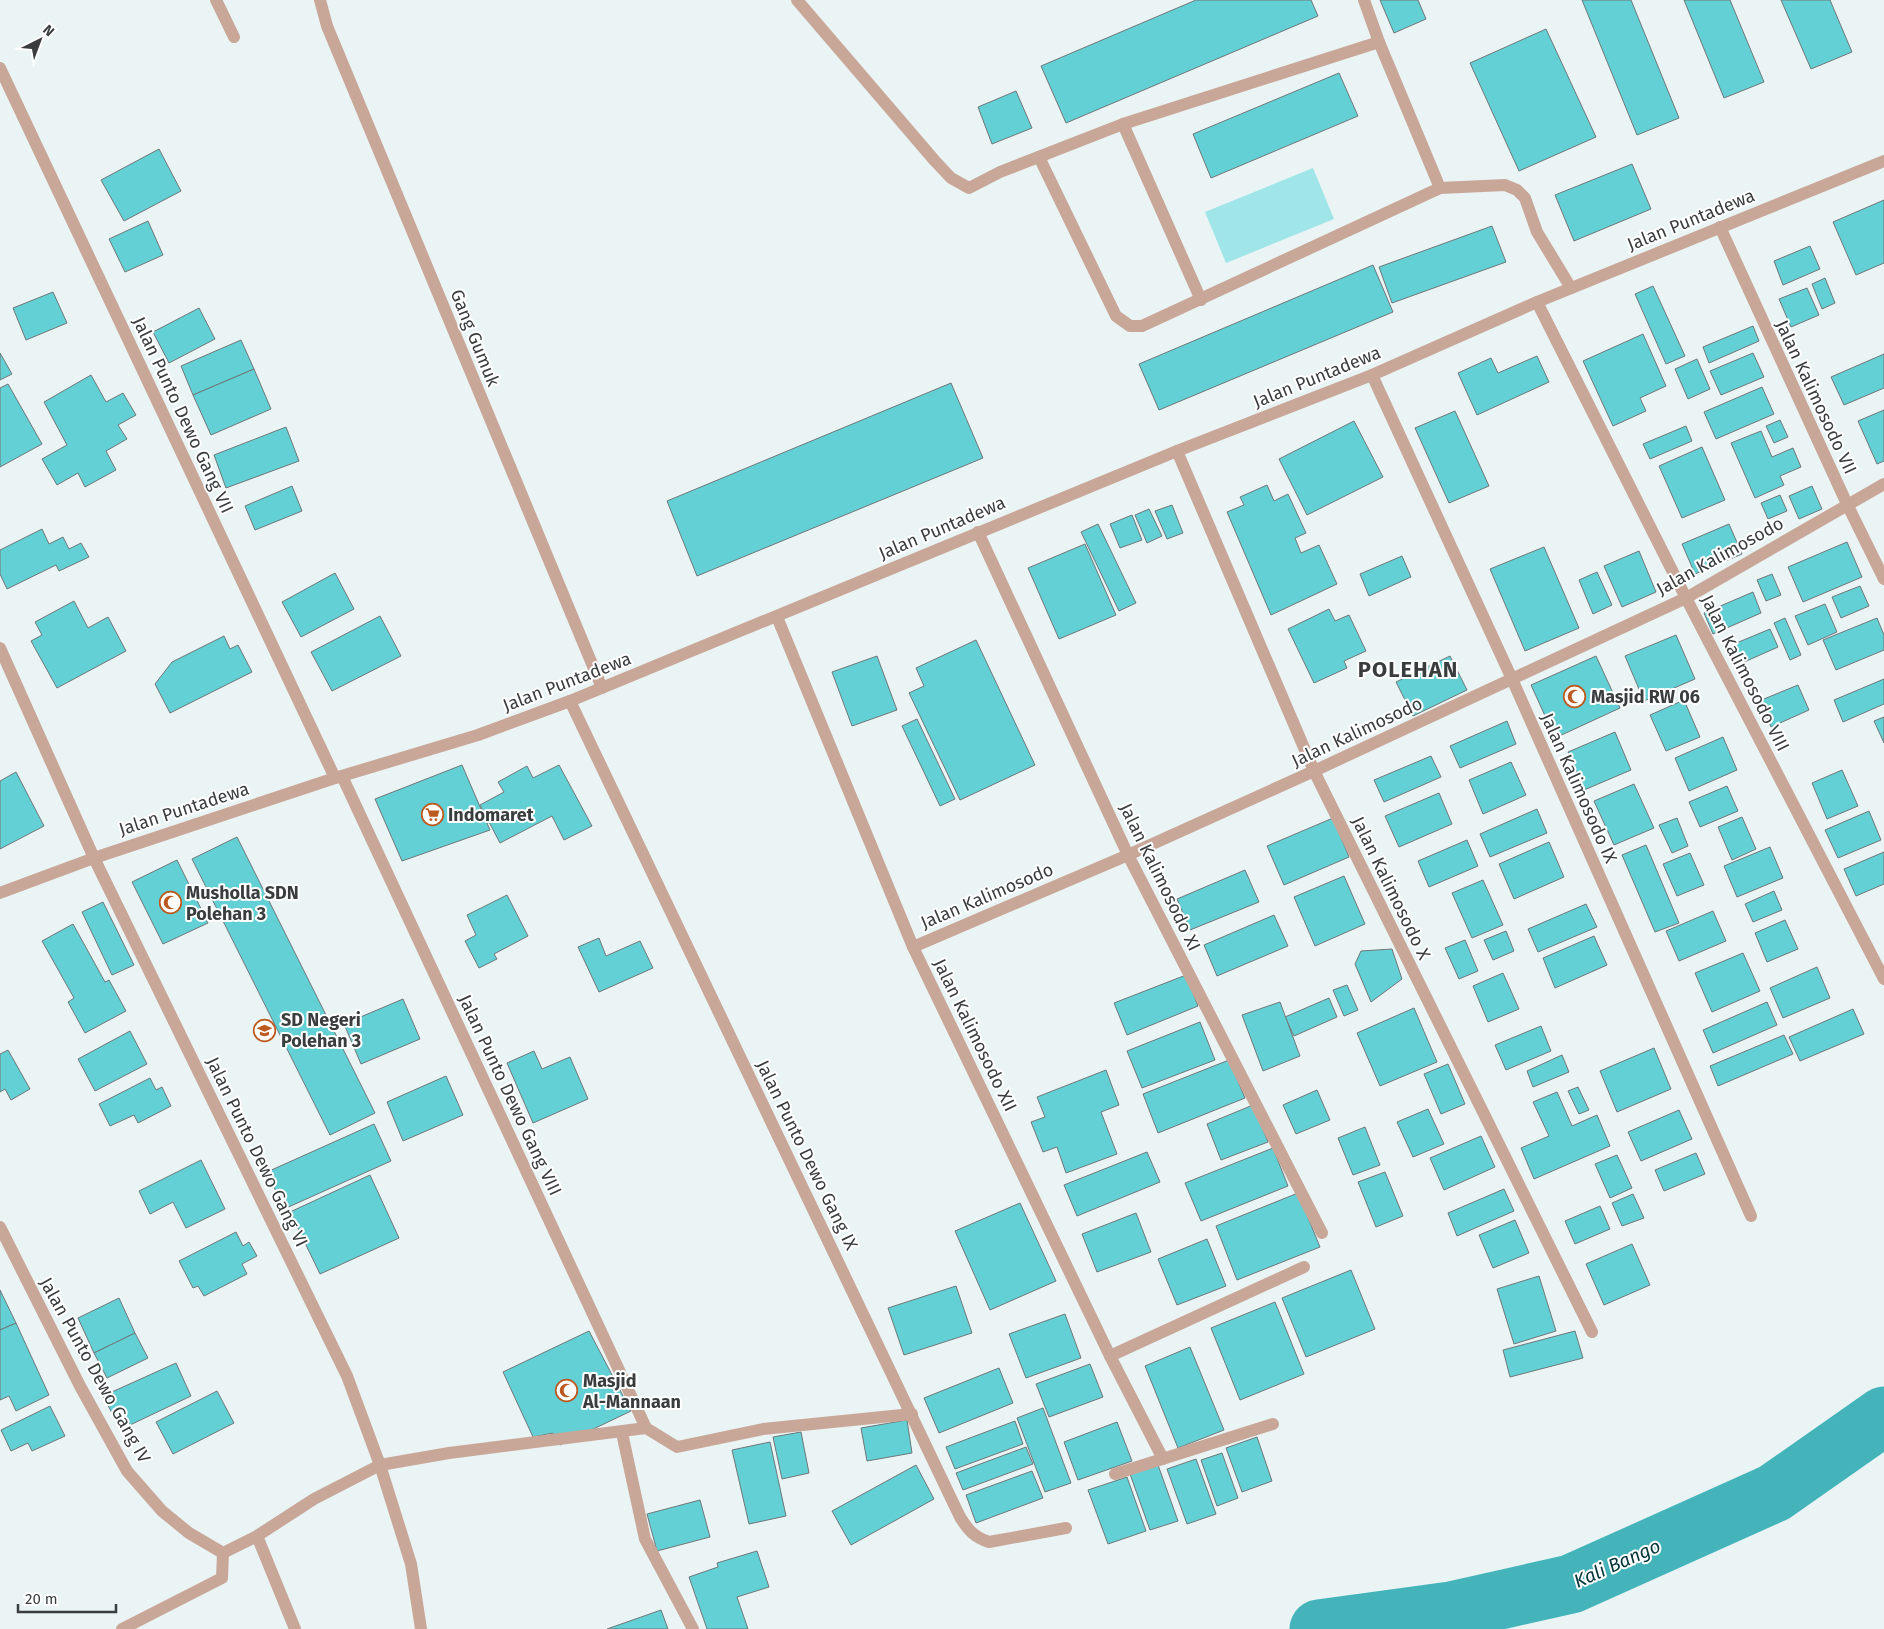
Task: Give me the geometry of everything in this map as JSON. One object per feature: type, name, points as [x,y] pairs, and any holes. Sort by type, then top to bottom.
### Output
[{"type":"street","points":[[216,0],[234,37]]},
{"type":"street","name":"Gang Gumuk","points":[[320,0],[327,26],[602,688]]},
{"type":"street","points":[[797,0],[951,178],[970,188],[1000,172],[1123,124],[1379,42]]},
{"type":"street","points":[[1364,0],[1379,42],[1440,188]]},
{"type":"street","name":"Jalan Punto Dewo Gang VII","points":[[0,68],[338,777]]},
{"type":"street","points":[[1123,124],[1201,300]]},
{"type":"street","points":[[1039,157],[1116,316],[1130,326],[1142,326],[1201,300],[1440,188],[1505,185],[1517,190],[1525,198],[1537,232],[1570,288]]},
{"type":"street","name":"Jalan Puntadewa","points":[[0,893],[94,858],[338,777],[478,736],[570,701],[1177,451],[1372,375],[1570,288],[1884,163]]},
{"type":"street","name":"Jalan Kalimosodo VII","points":[[1720,227],[1847,504],[1884,579]]},
{"type":"street","name":"Jalan Kalimosodo VIII","points":[[1537,302],[1686,598],[1884,979]]},
{"type":"street","name":"Jalan Kalimosodo IX","points":[[1372,375],[1512,679],[1751,1216]]},
{"type":"street","name":"Jalan Kalimosodo X","points":[[1177,451],[1314,771],[1592,1332]]},
{"type":"street","name":"Jalan Kalimosodo","points":[[913,947],[1128,855],[1314,771],[1686,598],[1884,484]]},
{"type":"street","name":"Jalan Kalimosodo XI","points":[[978,532],[1128,855],[1322,1233]]},
{"type":"street","name":"Jalan Kalimosodo XII","points":[[777,617],[913,947],[1110,1356],[1163,1459]]},
{"type":"street","name":"Jalan Punto Dewo Gang VI","points":[[0,648],[94,858],[347,1376],[380,1465],[411,1564],[421,1629]]},
{"type":"street","name":"Jalan Punto Dewo Gang IX","points":[[570,701],[960,1518],[977,1538],[989,1542],[1066,1528]]},
{"type":"street","name":"Jalan Punto Dewo Gang VIII","points":[[338,777],[646,1428]]},
{"type":"street","name":"Jalan Punto Dewo Gang IV","points":[[0,1228],[80,1386],[127,1471],[162,1511],[188,1533],[223,1553]]},
{"type":"street","points":[[1110,1356],[1304,1268]]},
{"type":"street","points":[[122,1629],[222,1578],[223,1553],[257,1536],[314,1499],[380,1465],[449,1453],[622,1433],[646,1428],[677,1447],[763,1429],[912,1414]]},
{"type":"street","points":[[1115,1474],[1273,1424]]},
{"type":"street","points":[[622,1433],[642,1531],[693,1629]]},
{"type":"street","points":[[257,1536],[295,1629]]},
{"type":"shaded area","points":[[1313,168],[1334,219],[1226,263],[1205,212]]},
{"type":"building","points":[[1196,0],[1311,0],[1318,16],[1066,123],[1041,66]]},
{"type":"building","points":[[1380,0],[1418,0],[1426,19],[1394,33]]},
{"type":"building","points":[[1582,0],[1631,0],[1679,118],[1637,135]]},
{"type":"building","points":[[1684,0],[1730,0],[1764,82],[1724,98]]},
{"type":"building","points":[[1781,0],[1830,0],[1852,52],[1811,69]]},
{"type":"building","points":[[1546,29],[1596,137],[1519,171],[1470,63]]},
{"type":"building","points":[[1339,73],[1358,116],[1211,178],[1193,134]]},
{"type":"building","points":[[1016,91],[1032,128],[992,144],[978,107]]},
{"type":"building","points":[[159,149],[181,191],[124,221],[101,180]]},
{"type":"building","points":[[1632,164],[1651,209],[1574,241],[1555,195]]},
{"type":"building","points":[[1884,200],[1884,263],[1856,275],[1833,222]]},
{"type":"building","points":[[148,221],[163,255],[125,272],[109,239]]},
{"type":"building","points":[[1492,226],[1506,262],[1392,303],[1379,267]]},
{"type":"building","points":[[1810,246],[1820,269],[1783,285],[1774,261]]},
{"type":"building","points":[[1373,265],[1393,312],[1159,410],[1139,364]]},
{"type":"building","points":[[1825,278],[1835,303],[1822,309],[1812,284]]},
{"type":"building","points":[[1653,286],[1685,356],[1666,364],[1635,294]]},
{"type":"building","points":[[1807,288],[1819,315],[1791,327],[1779,299]]},
{"type":"building","points":[[53,292],[67,323],[26,340],[13,308]]},
{"type":"building","points":[[199,308],[215,339],[169,363],[153,332]]},
{"type":"building","points":[[1753,326],[1759,341],[1709,363],[1703,347]]},
{"type":"building","points":[[1643,334],[1666,386],[1640,398],[1646,411],[1613,426],[1583,361]]},
{"type":"building","points":[[241,340],[254,369],[193,395],[181,366]]},
{"type":"building","points":[[0,353],[12,374],[0,380]]},
{"type":"building","points":[[1753,353],[1764,377],[1721,395],[1710,371]]},
{"type":"building","points":[[1884,354],[1884,388],[1844,405],[1831,377]]},
{"type":"building","points":[[1537,356],[1549,382],[1477,415],[1458,373],[1491,358],[1498,373]]},
{"type":"building","points":[[1697,359],[1710,389],[1688,399],[1675,369]]},
{"type":"building","points":[[254,369],[271,409],[211,435],[193,395]]},
{"type":"building","points":[[91,375],[106,402],[123,393],[136,415],[118,425],[127,439],[106,451],[116,470],[85,487],[78,473],[57,485],[42,459],[67,445],[44,402]]},
{"type":"building","points":[[951,383],[983,458],[697,576],[667,501]]},
{"type":"building","points":[[8,384],[42,444],[0,467],[0,388]]},
{"type":"building","points":[[1762,387],[1774,414],[1716,439],[1704,412]]},
{"type":"building","points":[[1884,410],[1884,461],[1877,464],[1858,421]]},
{"type":"building","points":[[1455,411],[1489,486],[1449,503],[1415,428]]},
{"type":"building","points":[[1780,420],[1788,437],[1774,443],[1766,426]]},
{"type":"building","points":[[1354,421],[1383,477],[1307,515],[1279,459]]},
{"type":"building","points":[[1686,426],[1692,441],[1650,459],[1643,444]]},
{"type":"building","points":[[286,427],[299,461],[226,488],[214,455]]},
{"type":"building","points":[[1761,431],[1772,457],[1793,448],[1801,467],[1780,476],[1784,485],[1755,498],[1731,443]]},
{"type":"building","points":[[1702,447],[1725,500],[1682,518],[1659,466]]},
{"type":"building","points":[[1267,485],[1274,501],[1288,494],[1306,533],[1295,538],[1301,553],[1319,545],[1337,584],[1271,615],[1227,512],[1244,505],[1240,497]]},
{"type":"building","points":[[292,486],[302,511],[255,530],[245,506]]},
{"type":"building","points":[[1812,486],[1822,509],[1799,519],[1789,496]]},
{"type":"building","points":[[1780,495],[1787,511],[1768,519],[1761,503]]},
{"type":"building","points":[[1172,505],[1183,533],[1167,539],[1155,511]]},
{"type":"building","points":[[1149,509],[1162,536],[1147,543],[1135,515]]},
{"type":"building","points":[[1132,515],[1142,540],[1120,548],[1110,524]]},
{"type":"building","points":[[1098,524],[1136,603],[1119,611],[1081,532]]},
{"type":"building","points":[[1729,524],[1742,554],[1695,574],[1682,544]]},
{"type":"building","points":[[42,529],[49,544],[63,537],[69,549],[81,543],[89,557],[59,571],[56,565],[7,589],[0,574],[0,550]]},
{"type":"building","points":[[1847,542],[1862,577],[1803,602],[1788,567]]},
{"type":"building","points":[[1085,544],[1116,615],[1059,639],[1028,568]]},
{"type":"building","points":[[1544,547],[1579,628],[1525,651],[1490,569]]},
{"type":"building","points":[[1639,551],[1656,592],[1622,607],[1604,566]]},
{"type":"building","points":[[1402,556],[1411,577],[1369,596],[1360,574]]},
{"type":"building","points":[[1597,572],[1612,605],[1593,614],[1579,580]]},
{"type":"building","points":[[335,573],[354,609],[301,637],[282,602]]},
{"type":"building","points":[[1772,574],[1781,595],[1766,601],[1757,580]]},
{"type":"building","points":[[1860,586],[1869,606],[1841,618],[1832,597]]},
{"type":"building","points":[[1753,592],[1761,613],[1713,634],[1704,613]]},
{"type":"building","points":[[74,601],[88,628],[108,617],[126,651],[57,688],[31,641],[42,635],[35,622]]},
{"type":"building","points":[[1825,604],[1837,632],[1808,645],[1795,616]]},
{"type":"building","points":[[1329,609],[1335,621],[1349,615],[1366,651],[1344,661],[1347,668],[1314,683],[1288,629]]},
{"type":"building","points":[[380,616],[401,656],[332,691],[311,652]]},
{"type":"building","points":[[1785,618],[1801,655],[1790,660],[1774,623]]},
{"type":"building","points":[[1877,618],[1884,635],[1884,650],[1836,670],[1823,640]]},
{"type":"building","points":[[1770,629],[1778,647],[1742,663],[1734,644]]},
{"type":"building","points":[[1676,635],[1695,679],[1644,701],[1625,656]]},
{"type":"building","points":[[224,636],[230,649],[238,645],[252,672],[170,713],[155,684],[172,662]]},
{"type":"building","points":[[976,640],[1035,765],[960,800],[909,693],[924,686],[916,668]]},
{"type":"building","points":[[877,656],[897,710],[852,726],[832,672]]},
{"type":"building","points":[[1450,656],[1467,690],[1413,716],[1396,682]]},
{"type":"building","name":"Masjid RW 06","points":[[1596,656],[1620,708],[1555,738],[1531,685]]},
{"type":"building","points":[[1884,679],[1884,704],[1843,722],[1834,700]]},
{"type":"building","points":[[1798,685],[1809,710],[1771,727],[1759,701]]},
{"type":"building","points":[[1684,700],[1700,737],[1666,751],[1650,715]]},
{"type":"building","points":[[1884,717],[1884,743],[1874,721]]},
{"type":"building","points":[[917,719],[955,799],[940,806],[902,726]]},
{"type":"building","points":[[1507,721],[1516,744],[1460,768],[1450,746]]},
{"type":"building","points":[[1615,732],[1631,770],[1584,790],[1568,752]]},
{"type":"building","points":[[1723,737],[1737,770],[1689,791],[1675,758]]},
{"type":"building","points":[[1431,756],[1441,777],[1384,802],[1374,780]]},
{"type":"building","points":[[1511,762],[1526,795],[1483,814],[1469,780]]},
{"type":"building","name":"Indomaret","points":[[462,765],[490,830],[402,861],[375,799]]},
{"type":"building","points":[[559,765],[592,826],[564,840],[552,816],[500,843],[480,805],[504,792],[498,782],[527,766],[533,778]]},
{"type":"building","points":[[1842,770],[1858,806],[1827,819],[1812,783]]},
{"type":"building","points":[[16,772],[44,826],[0,849],[0,781]]},
{"type":"building","points":[[1634,784],[1654,828],[1614,845],[1594,801]]},
{"type":"building","points":[[1727,786],[1738,811],[1700,827],[1689,802]]},
{"type":"building","points":[[1439,793],[1452,824],[1399,847],[1385,816]]},
{"type":"building","points":[[1537,809],[1547,833],[1490,857],[1480,834]]},
{"type":"building","points":[[1869,811],[1881,840],[1838,858],[1825,830]]},
{"type":"building","points":[[1742,817],[1756,849],[1732,860],[1718,827]]},
{"type":"building","points":[[1333,818],[1349,857],[1284,885],[1267,846]]},
{"type":"building","points":[[1677,818],[1688,846],[1672,853],[1659,825]]},
{"type":"building","points":[[237,837],[375,1113],[330,1135],[192,859]]},
{"type":"building","points":[[1467,840],[1478,866],[1429,887],[1418,861]]},
{"type":"building","points":[[1549,842],[1564,877],[1514,899],[1499,864]]},
{"type":"building","points":[[1646,845],[1679,923],[1655,932],[1622,855]]},
{"type":"building","points":[[1770,847],[1783,878],[1737,897],[1724,866]]},
{"type":"building","points":[[1884,852],[1884,884],[1856,896],[1844,869]]},
{"type":"building","points":[[1690,853],[1704,885],[1677,896],[1663,864]]},
{"type":"building","name":"Musholla SDN Polehan 3","points":[[177,860],[208,923],[163,944],[132,882]]},
{"type":"building","points":[[1245,870],[1259,902],[1190,930],[1177,899]]},
{"type":"building","points":[[1344,876],[1365,924],[1315,946],[1294,897]]},
{"type":"building","points":[[1483,880],[1503,925],[1472,938],[1452,893]]},
{"type":"building","points":[[1774,891],[1782,910],[1753,922],[1745,904]]},
{"type":"building","points":[[507,895],[528,936],[494,954],[497,959],[479,968],[465,941],[476,935],[467,915]]},
{"type":"building","points":[[103,902],[134,965],[112,975],[82,912]]},
{"type":"building","points":[[1586,904],[1597,927],[1538,952],[1528,929]]},
{"type":"building","points":[[1713,911],[1726,941],[1679,961],[1666,931]]},
{"type":"building","points":[[1274,915],[1288,946],[1217,976],[1204,945]]},
{"type":"building","points":[[1785,920],[1798,949],[1767,962],[1755,933]]},
{"type":"building","points":[[73,924],[105,982],[109,980],[126,1011],[85,1033],[68,1002],[74,998],[42,941]]},
{"type":"building","points":[[1506,931],[1514,951],[1493,960],[1484,940]]},
{"type":"building","points":[[1594,936],[1607,965],[1555,988],[1543,958]]},
{"type":"building","points":[[599,938],[606,956],[640,941],[653,968],[599,992],[578,947]]},
{"type":"building","points":[[1465,940],[1478,971],[1459,979],[1445,948]]},
{"type":"building","points":[[1392,949],[1402,979],[1371,1002],[1355,964],[1361,951]]},
{"type":"building","points":[[1743,953],[1760,991],[1712,1012],[1695,973]]},
{"type":"building","points":[[1817,967],[1830,998],[1783,1018],[1770,988]]},
{"type":"building","points":[[1503,973],[1519,1009],[1488,1022],[1473,986]]},
{"type":"building","points":[[1186,975],[1198,1006],[1127,1035],[1114,1003]]},
{"type":"building","points":[[1347,985],[1358,1010],[1344,1016],[1333,990]]},
{"type":"building","points":[[1329,998],[1337,1017],[1294,1036],[1285,1017]]},
{"type":"building","points":[[403,999],[420,1039],[361,1064],[344,1024]]},
{"type":"building","points":[[1280,1002],[1300,1056],[1263,1071],[1242,1015]]},
{"type":"building","points":[[1767,1002],[1777,1025],[1713,1053],[1703,1030]]},
{"type":"building","points":[[1414,1008],[1437,1062],[1380,1086],[1357,1033]]},
{"type":"building","points":[[1853,1009],[1864,1034],[1800,1061],[1789,1037]]},
{"type":"building","points":[[1200,1022],[1215,1060],[1142,1088],[1127,1051]]},
{"type":"building","points":[[1541,1026],[1551,1051],[1506,1070],[1495,1045]]},
{"type":"building","points":[[130,1031],[147,1064],[95,1091],[78,1059]]},
{"type":"building","points":[[1784,1035],[1793,1054],[1718,1086],[1710,1066]]},
{"type":"building","points":[[1654,1048],[1671,1089],[1617,1112],[1600,1071]]},
{"type":"building","points":[[8,1050],[30,1089],[11,1100],[5,1089],[0,1092],[0,1054]]},
{"type":"building","points":[[534,1051],[542,1069],[570,1057],[588,1099],[533,1123],[507,1063]]},
{"type":"building","points":[[1562,1055],[1569,1072],[1533,1087],[1527,1071]]},
{"type":"building","points":[[1229,1060],[1245,1098],[1158,1133],[1143,1094]]},
{"type":"building","points":[[1448,1064],[1465,1104],[1441,1114],[1424,1074]]},
{"type":"building","points":[[1106,1070],[1119,1105],[1101,1112],[1117,1154],[1066,1173],[1057,1147],[1043,1152],[1031,1122],[1045,1117],[1037,1097]]},
{"type":"building","points":[[446,1076],[463,1115],[403,1141],[387,1102]]},
{"type":"building","points":[[150,1078],[156,1090],[162,1087],[171,1106],[138,1123],[134,1115],[110,1126],[99,1104]]},
{"type":"building","points":[[1578,1087],[1589,1110],[1579,1114],[1568,1091]]},
{"type":"building","points":[[1317,1090],[1330,1120],[1296,1134],[1283,1105]]},
{"type":"building","points":[[1557,1092],[1572,1126],[1597,1115],[1610,1146],[1534,1179],[1521,1148],[1549,1136],[1533,1102]]},
{"type":"building","points":[[1253,1105],[1268,1142],[1221,1160],[1207,1124]]},
{"type":"building","points":[[1428,1109],[1444,1144],[1413,1157],[1397,1122]]},
{"type":"building","points":[[1679,1110],[1692,1139],[1641,1161],[1628,1132]]},
{"type":"building","points":[[374,1124],[391,1161],[284,1209],[267,1172]]},
{"type":"building","points":[[1365,1127],[1380,1165],[1353,1175],[1338,1138]]},
{"type":"building","points":[[1481,1136],[1495,1167],[1444,1190],[1430,1158]]},
{"type":"building","points":[[1273,1148],[1288,1186],[1201,1221],[1185,1183]]},
{"type":"building","points":[[1147,1152],[1160,1182],[1077,1216],[1064,1185]]},
{"type":"building","points":[[1696,1153],[1705,1174],[1664,1191],[1655,1170]]},
{"type":"building","points":[[1617,1155],[1632,1188],[1610,1198],[1595,1164]]},
{"type":"building","points":[[201,1160],[225,1209],[186,1228],[173,1202],[150,1214],[139,1191]]},
{"type":"building","points":[[1385,1172],[1403,1216],[1376,1227],[1358,1182]]},
{"type":"building","points":[[370,1175],[399,1238],[320,1274],[290,1212]]},
{"type":"building","points":[[1504,1189],[1514,1211],[1457,1236],[1448,1213]]},
{"type":"building","points":[[1298,1193],[1320,1247],[1237,1280],[1216,1226]]},
{"type":"building","points":[[1633,1194],[1644,1218],[1622,1226],[1612,1203]]},
{"type":"building","points":[[1020,1203],[1056,1281],[990,1310],[955,1231]]},
{"type":"building","points":[[1600,1206],[1610,1229],[1575,1244],[1565,1221]]},
{"type":"building","points":[[1136,1213],[1151,1252],[1097,1272],[1082,1234]]},
{"type":"building","points":[[1515,1220],[1529,1253],[1493,1268],[1479,1235]]},
{"type":"building","points":[[236,1232],[243,1246],[249,1242],[257,1256],[242,1264],[247,1274],[204,1296],[198,1286],[193,1288],[179,1261]]},
{"type":"building","points":[[1207,1239],[1226,1286],[1177,1305],[1158,1259]]},
{"type":"building","points":[[1632,1244],[1650,1285],[1604,1305],[1586,1264]]},
{"type":"building","points":[[1351,1270],[1375,1329],[1306,1357],[1282,1298]]},
{"type":"building","points":[[1539,1276],[1556,1331],[1514,1344],[1497,1289]]},
{"type":"building","points":[[956,1286],[972,1333],[904,1355],[888,1308]]},
{"type":"building","points":[[0,1290],[16,1323],[0,1330]]},
{"type":"building","points":[[119,1298],[135,1333],[94,1353],[78,1318]]},
{"type":"building","points":[[1275,1302],[1304,1374],[1240,1400],[1211,1328]]},
{"type":"building","points":[[1065,1314],[1081,1358],[1026,1378],[1009,1334]]},
{"type":"building","points":[[16,1323],[49,1395],[16,1411],[9,1396],[0,1400],[0,1330]]},
{"type":"building","name":"Masjid Al-Mannaan","points":[[589,1331],[631,1411],[560,1445],[553,1433],[533,1437],[503,1372]]},
{"type":"building","points":[[1575,1331],[1583,1358],[1510,1377],[1503,1350]]},
{"type":"building","points":[[135,1333],[148,1358],[107,1378],[94,1353]]},
{"type":"building","points":[[1190,1347],[1224,1430],[1178,1448],[1145,1366]]},
{"type":"building","points":[[176,1363],[191,1396],[130,1425],[123,1410],[113,1415],[103,1396]]},
{"type":"building","points":[[1090,1364],[1103,1397],[1049,1417],[1036,1384]]},
{"type":"building","points":[[999,1368],[1013,1403],[939,1433],[924,1398]]},
{"type":"building","points":[[217,1391],[234,1423],[173,1454],[156,1422]]},
{"type":"building","points":[[50,1406],[65,1436],[32,1451],[28,1443],[11,1451],[1,1430]]},
{"type":"building","points":[[1043,1408],[1071,1483],[1045,1492],[1017,1418]]},
{"type":"building","points":[[907,1420],[912,1453],[867,1461],[861,1428]]},
{"type":"building","points":[[1015,1421],[1023,1444],[955,1469],[946,1447]]},
{"type":"building","points":[[1117,1422],[1132,1461],[1078,1480],[1064,1442]]},
{"type":"building","points":[[801,1432],[809,1473],[782,1479],[773,1437]]},
{"type":"building","points":[[1257,1437],[1272,1481],[1242,1492],[1226,1448]]},
{"type":"building","points":[[770,1442],[786,1516],[749,1524],[732,1450]]},
{"type":"building","points":[[1026,1447],[1033,1464],[963,1490],[956,1473]]},
{"type":"building","points":[[1222,1453],[1238,1498],[1217,1506],[1201,1460]]},
{"type":"building","points":[[1196,1459],[1216,1514],[1187,1524],[1167,1469]]},
{"type":"building","points":[[916,1465],[934,1499],[851,1545],[832,1511]]},
{"type":"building","points":[[1158,1465],[1178,1521],[1150,1530],[1130,1474]]},
{"type":"building","points":[[1032,1471],[1043,1498],[976,1523],[966,1495]]},
{"type":"building","points":[[1127,1477],[1146,1531],[1108,1544],[1088,1490]]},
{"type":"building","points":[[700,1500],[710,1537],[657,1551],[647,1514]]},
{"type":"building","points":[[757,1551],[769,1587],[737,1597],[748,1629],[707,1629],[689,1577],[718,1567],[717,1563]]},
{"type":"building","points":[[661,1610],[668,1629],[607,1629]]},
{"type":"waterway","name":"Kali Bango","points":[[1319,1629],[1451,1611],[1571,1584],[1774,1493],[1884,1416]]},
{"type":"place","name":"Masjid RW 06","points":[[1575,697]]},
{"type":"place","name":"Indomaret","points":[[432,815]]},
{"type":"place","name":"Musholla SDN Polehan 3","points":[[170,903]]},
{"type":"place","name":"SD Negeri Polehan 3","points":[[265,1030]]},
{"type":"place","name":"Masjid Al-Mannaan","points":[[567,1391]]},
{"type":"district","name":"POLEHAN","points":[[1408,669]]}]
